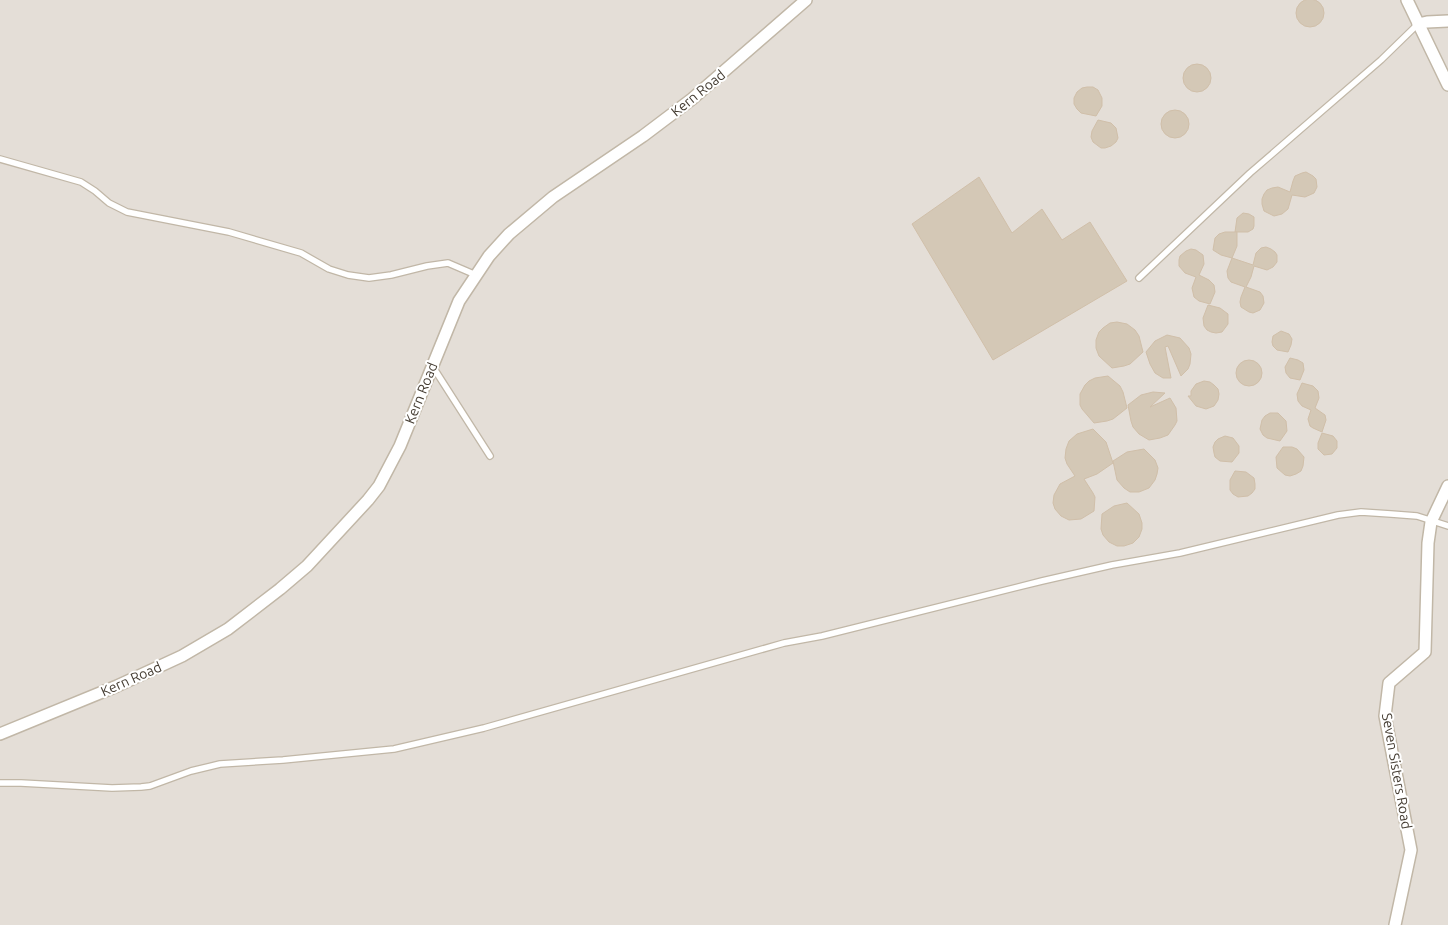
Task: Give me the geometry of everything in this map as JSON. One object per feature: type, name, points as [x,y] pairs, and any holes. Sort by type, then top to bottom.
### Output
[{"type":"street","name":"Kern Road","points":[[0,734],[117,686],[182,656],[228,629],[280,589],[306,566],[379,486],[400,446],[459,301],[489,256],[529,216],[692,99],[806,0]]},
{"type":"street","points":[[1407,0],[1448,85]]},
{"type":"street","points":[[1418,24],[1448,21]]},
{"type":"street","name":"Seven Sisters Road","points":[[1395,925],[1411,850],[1385,716],[1389,682],[1425,652],[1428,543],[1431,522],[1448,486]]},
{"type":"lane","points":[[1139,278],[1250,173],[1381,60],[1418,24]]},
{"type":"lane","points":[[0,159],[81,182],[109,203],[127,212],[229,232],[301,253],[329,269],[348,275],[369,278],[448,263],[476,276]]},
{"type":"lane","points":[[433,366],[490,456]]},
{"type":"lane","points":[[0,784],[22,783],[141,788],[191,771],[220,764],[394,749],[484,728],[784,643],[822,636],[1042,580],[1180,553],[1338,515],[1361,512],[1417,516],[1448,526]]},
{"type":"shaded area","points":[[0,0],[1448,0],[1448,925],[0,925]]},
{"type":"building","points":[[1310,-1],[1320,3],[1324,13],[1320,23],[1310,27],[1300,23],[1296,13],[1300,3]]},
{"type":"building","points":[[1197,64],[1207,68],[1211,78],[1207,88],[1197,92],[1187,88],[1183,78],[1187,68]]},
{"type":"building","points":[[1087,87],[1093,87],[1098,90],[1102,98],[1102,106],[1096,116],[1081,113],[1074,104],[1077,92]]},
{"type":"building","points":[[1175,110],[1185,114],[1189,124],[1185,134],[1175,138],[1165,134],[1161,124],[1165,114]]},
{"type":"building","points":[[1098,120],[1111,123],[1116,128],[1118,138],[1111,146],[1101,148],[1093,142],[1091,137],[1092,131]]},
{"type":"building","points":[[1306,172],[1316,179],[1317,187],[1314,193],[1305,197],[1292,195],[1288,209],[1282,214],[1274,216],[1264,211],[1262,199],[1267,190],[1278,187],[1290,192],[1295,176]]},
{"type":"building","points":[[979,177],[1012,233],[1042,209],[1062,240],[1090,222],[1127,281],[993,360],[912,224]]},
{"type":"building","points":[[1243,213],[1254,217],[1253,229],[1248,232],[1235,232],[1237,218]]},
{"type":"building","points":[[1225,232],[1237,232],[1237,246],[1232,258],[1221,255],[1213,250],[1215,238]]},
{"type":"building","points":[[1266,247],[1275,252],[1277,262],[1267,270],[1254,266],[1246,287],[1260,292],[1264,303],[1260,310],[1253,313],[1241,307],[1241,297],[1245,287],[1231,282],[1227,271],[1232,258],[1253,265],[1256,253],[1261,248]]},
{"type":"building","points":[[1191,249],[1203,255],[1204,264],[1199,275],[1214,285],[1215,292],[1210,304],[1199,301],[1194,297],[1192,288],[1196,277],[1185,273],[1179,266],[1180,256]]},
{"type":"building","points":[[1208,305],[1220,308],[1228,314],[1228,324],[1222,332],[1211,332],[1204,326],[1203,318]]},
{"type":"building","points":[[1110,323],[1127,324],[1135,330],[1139,336],[1143,352],[1130,364],[1112,368],[1099,356],[1096,340],[1103,328]]},
{"type":"building","points":[[1281,331],[1289,334],[1292,339],[1288,352],[1277,350],[1273,346],[1273,336]]},
{"type":"building","points":[[1167,335],[1180,338],[1189,348],[1191,354],[1190,364],[1181,376],[1168,346],[1165,347],[1171,378],[1163,378],[1155,373],[1150,364],[1146,352],[1155,341]]},
{"type":"building","points":[[1290,358],[1303,363],[1304,370],[1300,380],[1290,378],[1286,373],[1285,367]]},
{"type":"building","points":[[1249,360],[1258,364],[1262,373],[1258,382],[1249,386],[1240,382],[1236,373],[1240,364]]},
{"type":"building","points":[[1108,376],[1120,386],[1127,408],[1113,419],[1094,423],[1080,405],[1080,394],[1089,381]]},
{"type":"building","points":[[1204,381],[1214,385],[1218,389],[1219,394],[1214,406],[1206,409],[1196,406],[1188,396],[1191,396],[1191,391],[1196,384]]},
{"type":"building","points":[[1302,383],[1313,386],[1318,391],[1319,398],[1315,408],[1325,415],[1326,420],[1322,432],[1310,426],[1308,419],[1311,410],[1302,406],[1298,401],[1297,394]]},
{"type":"building","points":[[1153,392],[1165,393],[1150,407],[1170,398],[1176,408],[1177,421],[1168,435],[1149,440],[1139,434],[1133,427],[1128,405],[1141,395]]},
{"type":"building","points":[[1270,413],[1278,413],[1286,421],[1287,431],[1280,441],[1267,438],[1260,429],[1262,420]]},
{"type":"building","points":[[1093,429],[1106,442],[1113,463],[1097,474],[1084,479],[1095,497],[1094,511],[1081,519],[1069,520],[1061,516],[1053,503],[1054,495],[1060,484],[1075,476],[1065,458],[1066,449],[1069,441],[1077,434]]},
{"type":"building","points":[[1322,433],[1333,436],[1337,441],[1337,448],[1332,454],[1324,455],[1318,449]]},
{"type":"building","points":[[1225,436],[1233,438],[1239,446],[1239,453],[1232,462],[1220,461],[1215,457],[1213,447],[1215,442]]},
{"type":"building","points":[[1283,447],[1297,449],[1304,457],[1301,471],[1290,476],[1285,475],[1277,468],[1276,457]]},
{"type":"building","points":[[1144,449],[1155,460],[1158,468],[1157,474],[1149,488],[1139,492],[1130,492],[1117,480],[1113,461],[1127,452]]},
{"type":"building","points":[[1235,471],[1246,472],[1254,478],[1255,489],[1248,496],[1238,497],[1230,490],[1230,480]]},
{"type":"building","points":[[1127,503],[1139,514],[1142,529],[1139,537],[1133,543],[1117,546],[1109,542],[1103,535],[1101,529],[1102,514],[1114,506]]}]
